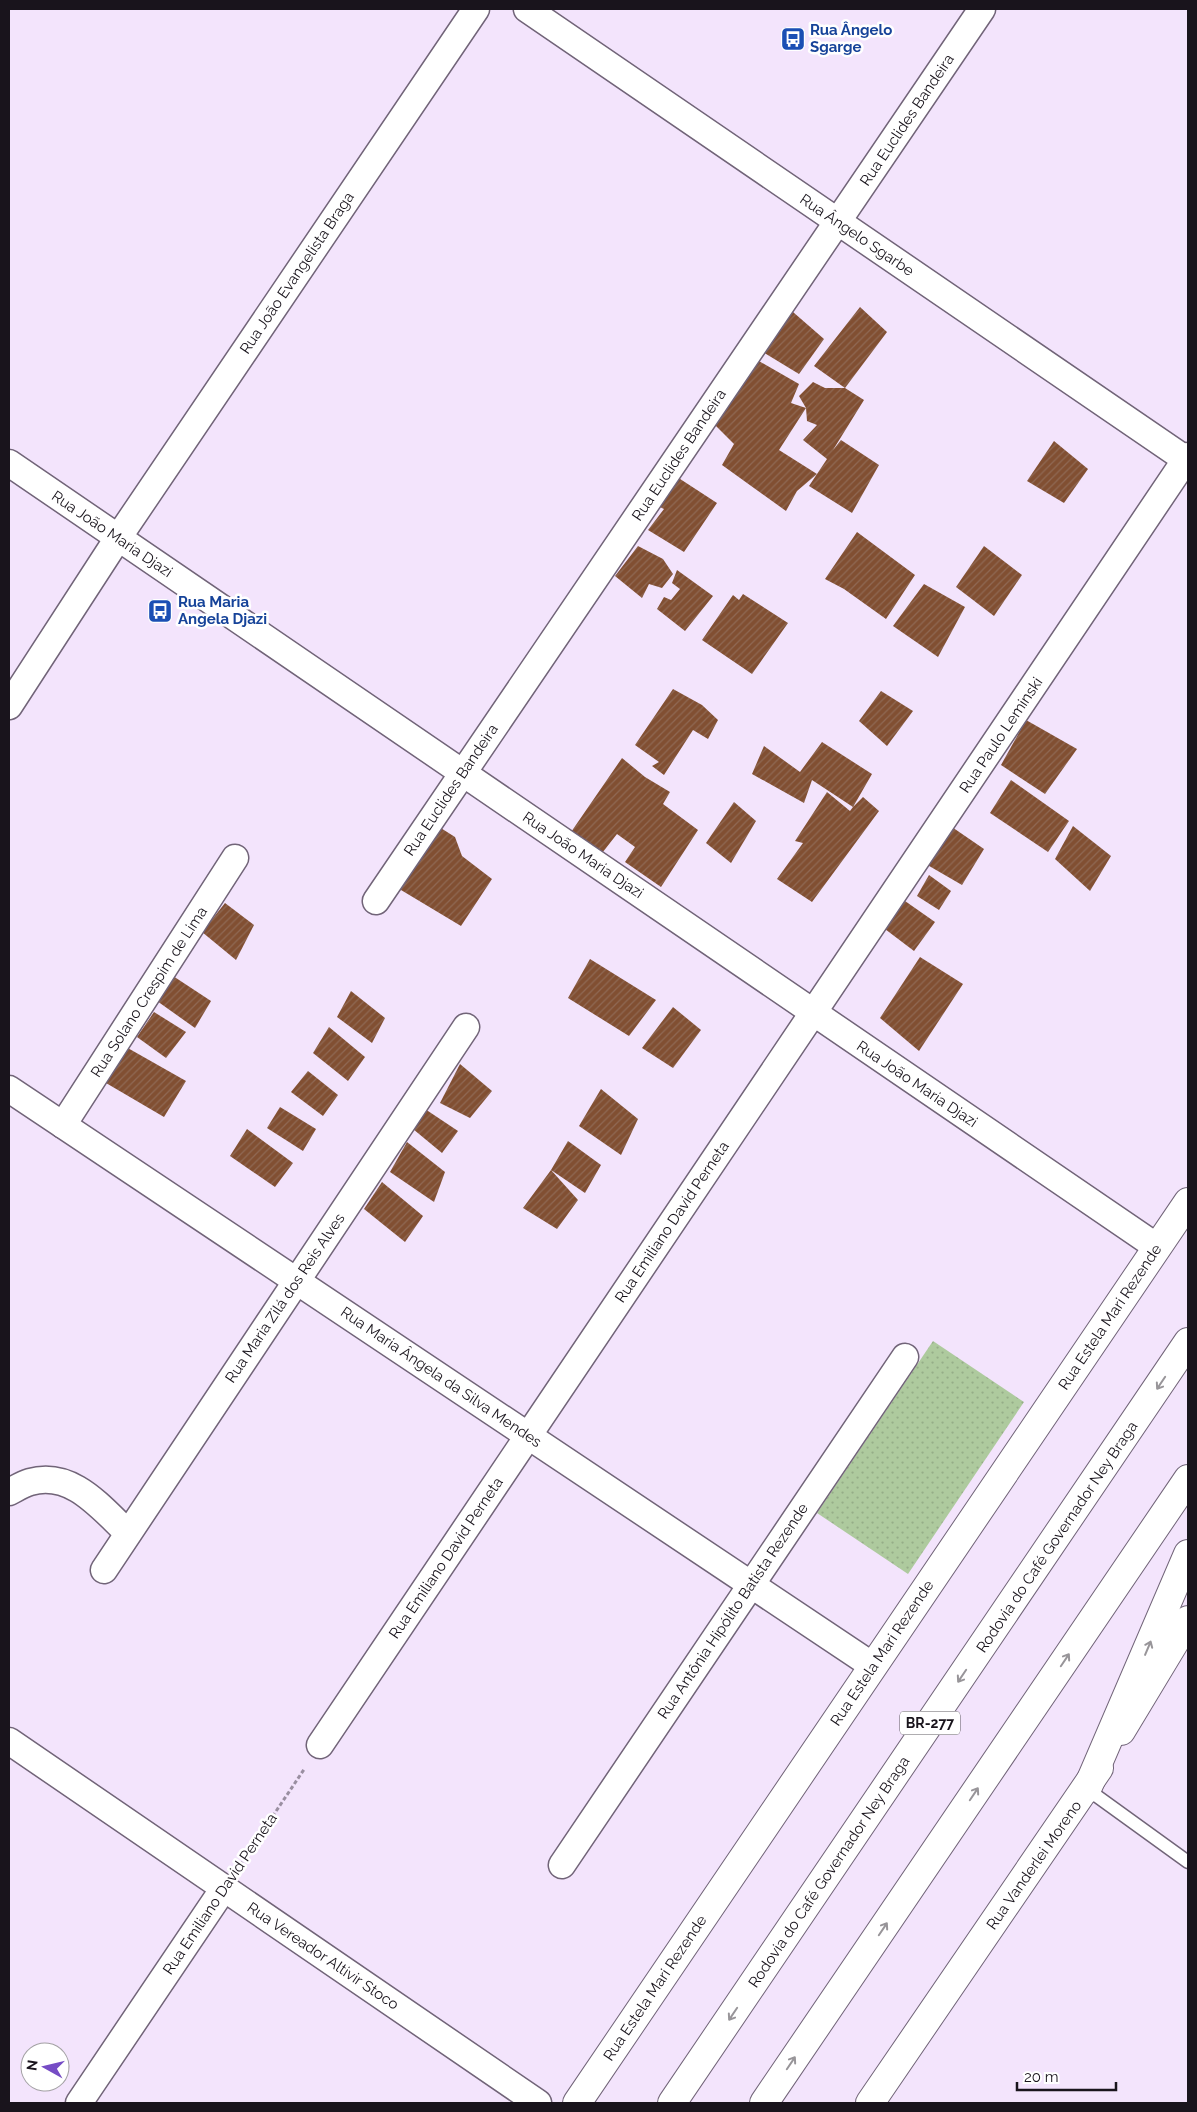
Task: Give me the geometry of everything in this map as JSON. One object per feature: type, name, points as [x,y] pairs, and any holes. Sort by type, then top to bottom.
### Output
[{"type":"main road","name":"Rua Estela Mari Rezende","points":[[577,2103],[1188,1202]]},
{"type":"main road","name":"Rodovia do Café Governador Ney Braga","points":[[672,2103],[1188,1342]]},
{"type":"main road","points":[[764,2103],[1188,1479]]},
{"type":"main road","points":[[1087,1789],[1188,1554]]},
{"type":"main road","name":"Rua Vanderlei Moreno","points":[[870,2103],[1087,1789],[1188,1620]]},
{"type":"street","name":"Rua João Evangelista Braga","points":[[9,706],[118,538],[476,9]]},
{"type":"street","name":"Rua Ângelo Sgarbe","points":[[526,9],[1188,459]]},
{"type":"street","name":"Rua Euclides Bandeira","points":[[376,901],[982,9]]},
{"type":"street","name":"Rua Paulo Leminski","points":[[813,1013],[1188,459]]},
{"type":"street","name":"Rua João Maria Djazi","points":[[9,463],[1157,1248]]},
{"type":"street","name":"Rua Solano Crespim de Lima","points":[[63,1125],[235,858]]},
{"type":"street","name":"Rua Emiliano David Perneta","points":[[320,1745],[813,1013]]},
{"type":"street","name":"Rua Maria Zilá dos Reis Alves","points":[[104,1570],[466,1027]]},
{"type":"street","name":"Rua Maria Ângela da Silva Mendes","points":[[9,1089],[874,1666]]},
{"type":"street","name":"Rua Antônia Hipólito Batista Rezende","points":[[562,1865],[905,1357]]},
{"type":"street","points":[[9,1492],[30,1482],[59,1480],[80,1489],[128,1533]]},
{"type":"street","name":"Rua Vereador Altivir Stoco","points":[[9,1741],[538,2103]]},
{"type":"street","name":"Rua Emiliano David Perneta","points":[[80,2103],[224,1888]]},
{"type":"lane","points":[[1087,1789],[1188,1862]]},
{"type":"path","name":"Rua Emiliano David Perneta","points":[[224,1888],[320,1745]]},
{"type":"green space","points":[[933,1341],[1024,1402],[908,1574],[817,1513]]},
{"type":"building","points":[[860,307],[887,332],[845,388],[814,366]]},
{"type":"building","points":[[793,312],[824,339],[799,374],[761,351]]},
{"type":"building","points":[[757,360],[799,384],[791,403],[806,408],[779,450],[817,474],[797,491],[786,511],[722,465],[734,444],[714,424]]},
{"type":"building","points":[[813,382],[825,388],[845,388],[864,400],[833,450],[841,440],[879,465],[852,513],[809,486],[827,459],[803,440],[817,425],[807,421],[806,408],[799,396]]},
{"type":"building","points":[[1054,441],[1088,469],[1064,503],[1027,481]]},
{"type":"building","points":[[674,475],[717,503],[684,552],[648,530],[664,509],[647,501]]},
{"type":"building","points":[[857,532],[915,575],[886,619],[844,589],[825,579]]},
{"type":"building","points":[[638,546],[663,559],[673,574],[662,588],[649,584],[642,598],[615,576]]},
{"type":"building","points":[[984,546],[1022,575],[994,616],[956,587]]},
{"type":"building","points":[[677,570],[713,596],[685,631],[657,609],[664,597],[671,600],[680,589],[672,583]]},
{"type":"building","points":[[924,584],[965,607],[938,657],[893,626]]},
{"type":"building","points":[[743,594],[788,623],[752,674],[702,640],[733,595],[739,600]]},
{"type":"building","points":[[673,689],[702,705],[718,720],[708,739],[693,730],[664,775],[652,766],[659,762],[635,745]]},
{"type":"building","points":[[881,691],[913,711],[887,746],[859,721]]},
{"type":"building","points":[[1026,720],[1077,749],[1045,794],[1001,765]]},
{"type":"building","points":[[822,742],[872,774],[853,807],[812,780],[804,803],[752,774],[764,746],[800,772]]},
{"type":"building","points":[[622,758],[645,777],[670,792],[663,804],[698,830],[661,887],[625,862],[635,847],[617,834],[599,857],[569,835]]},
{"type":"building","points":[[1011,780],[1069,821],[1048,852],[990,813]]},
{"type":"building","points":[[827,792],[850,811],[863,797],[879,811],[812,902],[777,879],[803,843],[795,841]]},
{"type":"building","points":[[734,802],[756,821],[731,863],[706,843]]},
{"type":"building","points":[[436,825],[455,837],[462,856],[492,879],[461,926],[396,887]]},
{"type":"building","points":[[949,825],[984,849],[962,885],[924,863]]},
{"type":"building","points":[[1073,826],[1111,856],[1090,891],[1055,859]]},
{"type":"building","points":[[929,875],[951,891],[939,910],[917,896]]},
{"type":"building","points":[[905,901],[935,922],[914,951],[881,926],[891,911]]},
{"type":"building","points":[[225,903],[254,925],[236,960],[202,932]]},
{"type":"building","points":[[920,957],[963,984],[919,1051],[880,1018]]},
{"type":"building","points":[[590,959],[656,1000],[629,1036],[568,998]]},
{"type":"building","points":[[173,976],[211,1001],[195,1028],[157,1001]]},
{"type":"building","points":[[351,991],[385,1018],[372,1043],[337,1017]]},
{"type":"building","points":[[673,1007],[701,1030],[673,1068],[642,1048]]},
{"type":"building","points":[[154,1012],[186,1032],[166,1058],[137,1037]]},
{"type":"building","points":[[329,1027],[365,1057],[348,1081],[313,1053]]},
{"type":"building","points":[[126,1047],[186,1081],[164,1117],[106,1083]]},
{"type":"building","points":[[460,1064],[492,1091],[470,1118],[440,1103]]},
{"type":"building","points":[[308,1071],[338,1095],[323,1116],[291,1092]]},
{"type":"building","points":[[601,1089],[638,1119],[621,1155],[579,1126]]},
{"type":"building","points":[[280,1107],[316,1129],[303,1151],[267,1128]]},
{"type":"building","points":[[425,1109],[458,1131],[442,1153],[413,1129]]},
{"type":"building","points":[[247,1129],[293,1163],[275,1187],[230,1156]]},
{"type":"building","points":[[568,1141],[601,1165],[585,1193],[551,1170]]},
{"type":"building","points":[[407,1142],[445,1172],[434,1202],[390,1172]]},
{"type":"building","points":[[551,1170],[578,1200],[557,1229],[523,1208]]},
{"type":"building","points":[[382,1182],[423,1216],[405,1242],[364,1209]]},
{"type":"place","name":"Rua Ângelo Sgarge","points":[[793,39]]},
{"type":"place","name":"Rua Maria Angela Djazi","points":[[160,611]]}]
